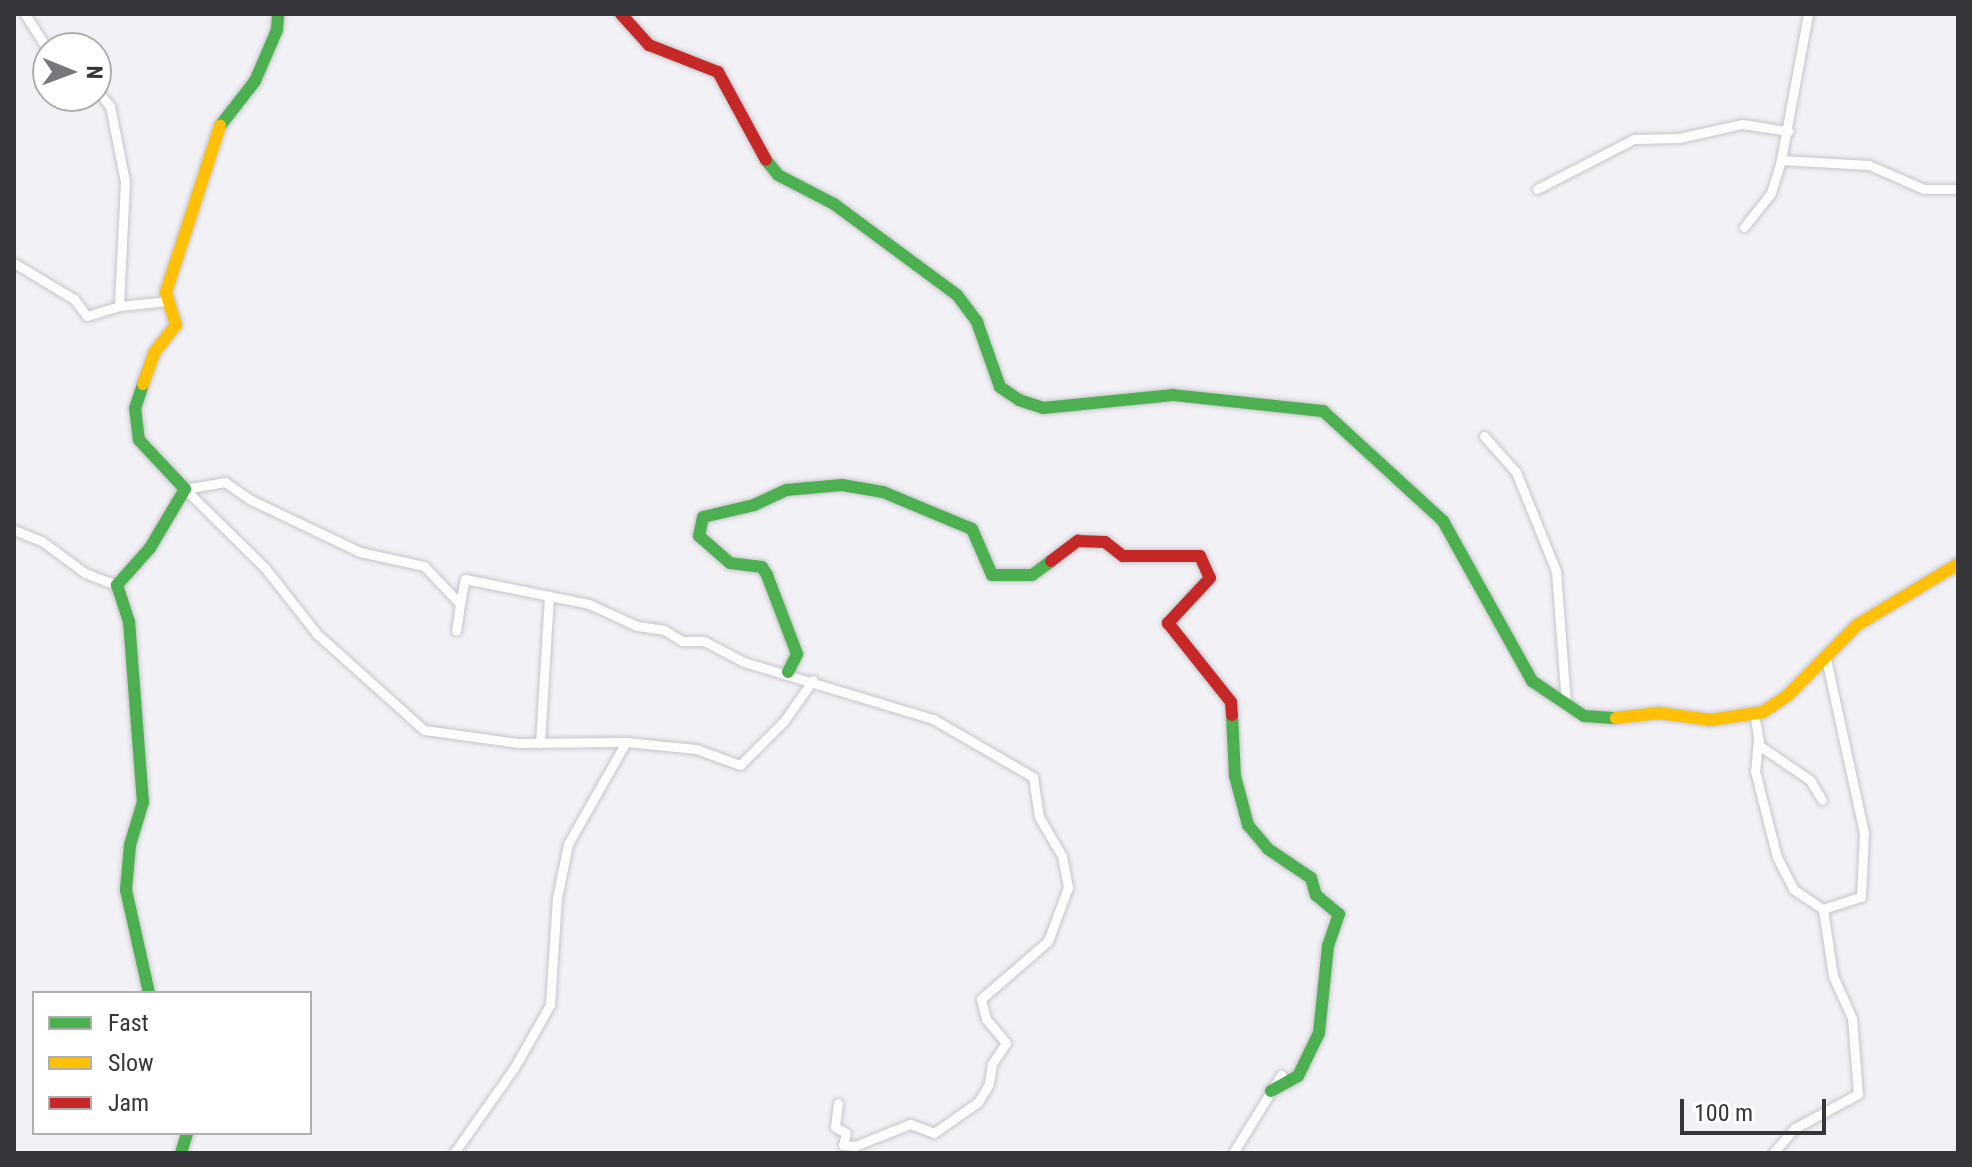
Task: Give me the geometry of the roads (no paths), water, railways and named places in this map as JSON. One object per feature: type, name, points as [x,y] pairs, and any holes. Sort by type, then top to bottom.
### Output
[{"type":"street","points":[[25,14],[36,32]]},
{"type":"street","points":[[278,14],[277,30],[255,81],[214,134],[198,201],[166,292],[176,325],[154,353],[135,408],[139,440],[265,568],[317,634],[424,730],[540,743],[669,744],[740,765],[784,721],[813,680]]},
{"type":"street","points":[[621,14],[649,45],[718,72],[762,156],[778,175],[834,204],[957,295],[977,322],[1000,387],[1019,400],[1043,408],[1173,395],[1323,411],[1443,521],[1532,681],[1584,716],[1610,719],[1647,713],[1711,720],[1776,706],[1857,625],[1958,564]]},
{"type":"street","points":[[1744,227],[1771,193],[1781,160],[1808,14]]},
{"type":"street","points":[[111,112],[125,182],[119,306]]},
{"type":"street","points":[[1537,189],[1634,139],[1679,138],[1742,124],[1788,131]]},
{"type":"street","points":[[1781,160],[1869,165],[1924,189],[1958,189]]},
{"type":"street","points":[[14,263],[74,299],[87,316],[119,306],[169,301]]},
{"type":"street","points":[[1484,436],[1516,472],[1556,571],[1566,703]]},
{"type":"street","points":[[117,585],[150,548],[185,489],[225,482],[360,552],[424,566],[460,604]]},
{"type":"street","points":[[788,672],[797,654],[767,575],[762,567],[730,563],[699,536],[703,517],[754,505],[786,490],[842,485],[883,492],[972,529],[984,564],[992,575],[1003,578],[1032,575],[1078,541],[1105,542],[1123,556],[1200,556],[1210,578],[1168,623],[1231,702],[1235,776],[1248,825],[1268,849],[1311,878],[1316,895],[1339,914],[1328,946],[1319,1033],[1298,1076],[1271,1091]]},
{"type":"street","points":[[14,530],[43,542],[85,573],[117,585]]},
{"type":"street","points":[[456,631],[465,579],[589,604],[637,626],[664,630],[682,641],[704,641],[744,662],[788,672],[933,719],[1033,777],[1039,817],[1062,856],[1068,887],[1048,941],[981,999],[986,1019],[1006,1043],[978,1102],[934,1133],[910,1124],[855,1146],[843,1145],[846,1133],[835,1127],[838,1103]]},
{"type":"street","points":[[117,585],[129,621],[143,802],[141,822],[130,845],[126,890],[149,991]]},
{"type":"street","points":[[540,743],[549,596]]},
{"type":"street","points":[[1823,909],[1861,897],[1864,833],[1826,658]]},
{"type":"street","points":[[1754,713],[1758,739],[1755,771],[1777,857],[1793,889],[1823,909],[1833,976],[1852,1018],[1858,1094],[1795,1128],[1773,1153]]},
{"type":"street","points":[[1758,739],[1784,768],[1810,780],[1822,800]]},
{"type":"street","points":[[454,1153],[514,1068],[550,1005],[557,898],[568,844],[626,742]]},
{"type":"street","points":[[1233,1153],[1281,1075]]}]
